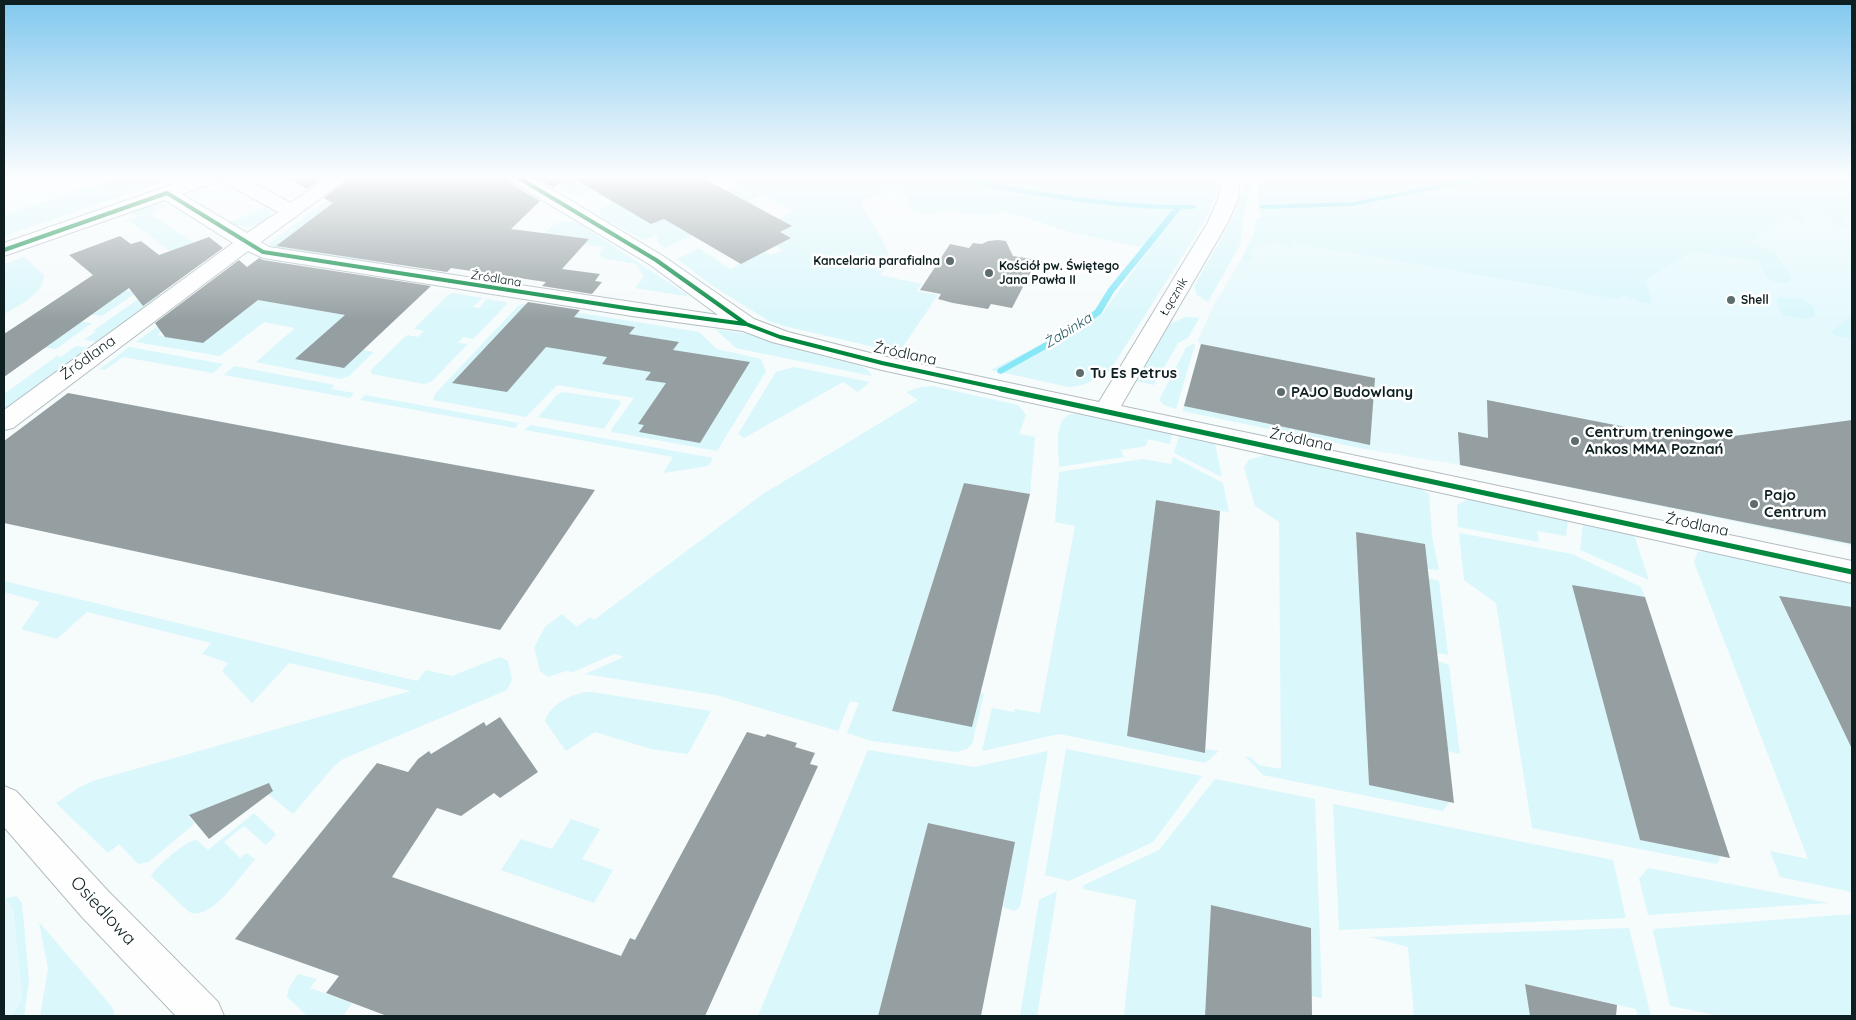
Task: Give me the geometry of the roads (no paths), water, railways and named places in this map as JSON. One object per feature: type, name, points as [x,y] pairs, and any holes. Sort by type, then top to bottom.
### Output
[{"type":"street","points":[[4,250],[74,226]]},
{"type":"street","points":[[219,226],[246,243]]},
{"type":"street","name":"Źródlana","points":[[4,422],[270,226]]},
{"type":"street","name":"Źródlana","points":[[599,226],[656,260],[746,324],[780,337],[838,353],[1852,572]]},
{"type":"street","name":"Łącznik","points":[[1106,410],[1216,226]]},
{"type":"street","name":"Źródlana","points":[[246,243],[256,250],[270,253],[696,319],[746,324]]},
{"type":"street","name":"Osiedlowa","points":[[4,802],[95,904],[204,1016]]},
{"type":"waterway","name":"Żabinka","points":[[1001,371],[1068,333],[1098,312],[1111,291],[1164,226]]},
{"type":"place","name":"Kancelaria parafialna","points":[[950,261]]},
{"type":"place","name":"Kościół pw. Świętego Jana Pawła II","points":[[989,273]]},
{"type":"place","name":"Shell","points":[[1731,300]]},
{"type":"place","name":"Tu Es Petrus","points":[[1080,373]]},
{"type":"place","name":"PAJO Budowlany","points":[[1281,392]]},
{"type":"place","name":"Centrum treningowe Ankos MMA Poznań","points":[[1575,441]]},
{"type":"place","name":"Pajo Centrum","points":[[1754,504]]}]
